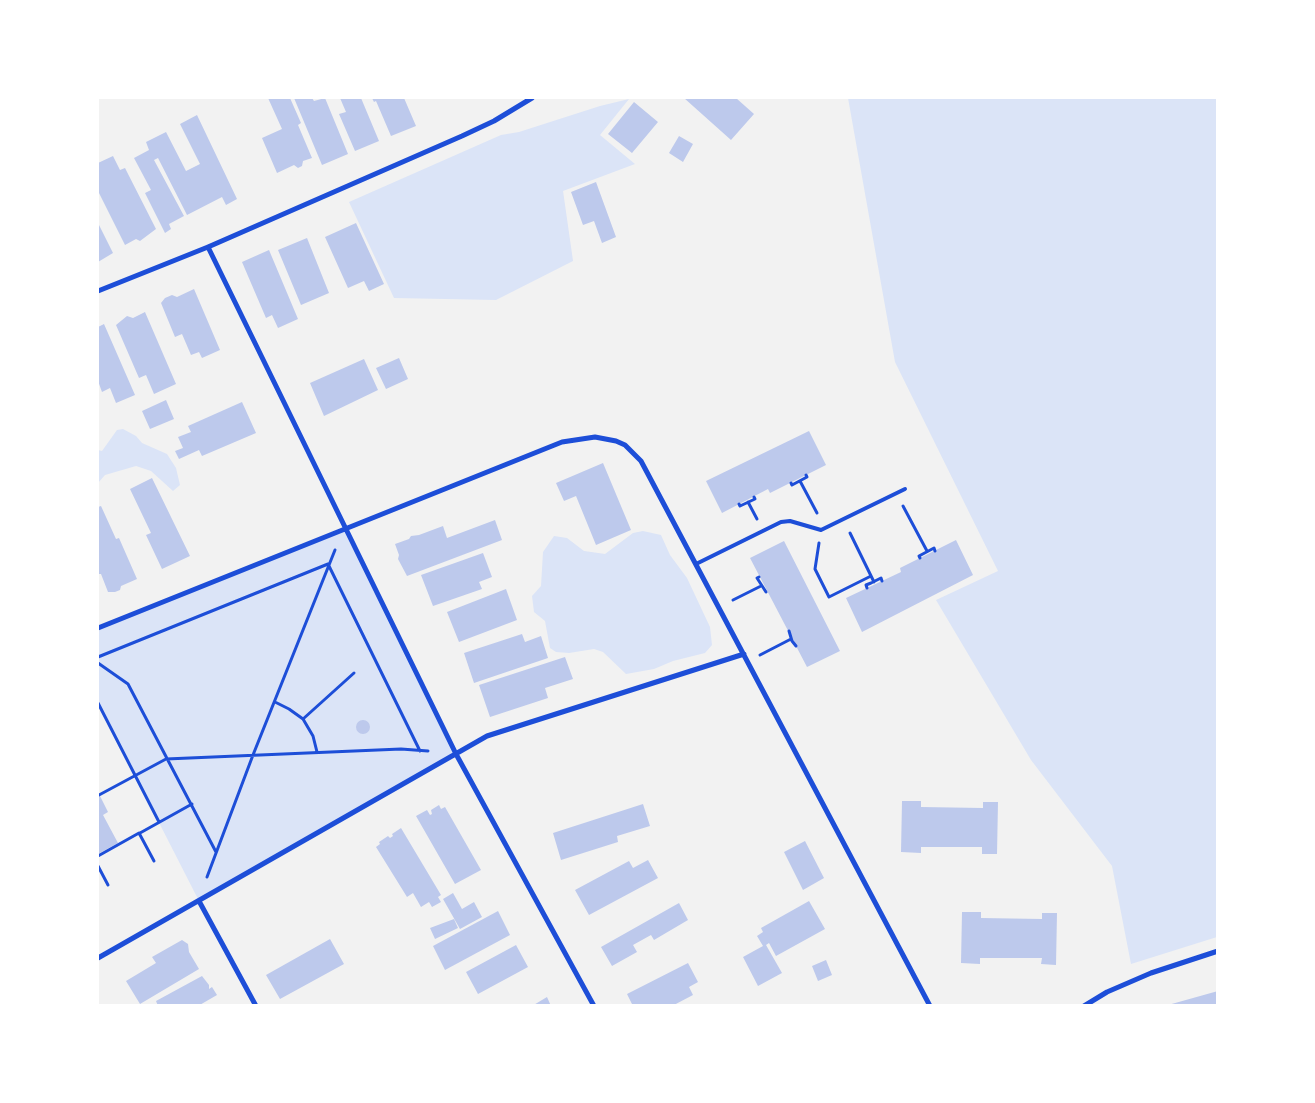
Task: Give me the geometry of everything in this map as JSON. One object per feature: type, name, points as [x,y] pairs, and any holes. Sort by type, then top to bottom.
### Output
[{"type":"street","points":[[98,291],[208,247],[462,136],[494,121],[532,98]]},
{"type":"street","points":[[208,247],[456,754],[594,1006]]},
{"type":"street","points":[[98,628],[562,442],[584,438],[606,438],[625,445],[641,460],[930,1006]]},
{"type":"street","points":[[98,958],[487,736],[744,654]]},
{"type":"street","points":[[199,901],[256,1006]]},
{"type":"street","points":[[1084,1006],[1107,992],[1151,973],[1218,951]]},
{"type":"lane","points":[[696,564],[781,522],[790,521],[823,529],[905,489]]},
{"type":"path","points":[[791,483],[807,477],[806,475]]},
{"type":"path","points":[[799,480],[823,529],[815,569],[829,597],[871,576]]},
{"type":"path","points":[[897,493],[927,553]]},
{"type":"path","points":[[739,504],[740,506],[749,500],[755,499],[754,497]]},
{"type":"path","points":[[843,520],[874,583]]},
{"type":"path","points":[[199,901],[253,755],[328,564],[345,529]]},
{"type":"path","points":[[920,558],[919,556],[934,548],[935,551]]},
{"type":"path","points":[[98,657],[328,564]]},
{"type":"path","points":[[328,564],[420,750]]},
{"type":"path","points":[[759,577],[757,578],[766,592]]},
{"type":"path","points":[[867,588],[866,586],[881,578],[882,581]]},
{"type":"path","points":[[719,607],[762,585]]},
{"type":"path","points":[[789,631],[796,646]]},
{"type":"path","points":[[747,661],[792,639]]},
{"type":"path","points":[[98,663],[128,684],[216,852]]},
{"type":"path","points":[[303,720],[354,673]]},
{"type":"path","points":[[274,702],[289,709],[303,720],[312,736],[317,752]]},
{"type":"path","points":[[98,703],[159,822]]},
{"type":"path","points":[[99,795],[166,759],[401,748],[456,754]]},
{"type":"path","points":[[98,856],[192,804]]},
{"type":"path","points":[[139,833],[154,861]]},
{"type":"path","points":[[98,866],[108,886]]},
{"type":"shaded area","points":[[848,98],[1217,98],[1217,937],[1131,964],[1112,866],[1031,760],[936,600],[998,571],[895,362]]},
{"type":"shaded area","points":[[629,99],[600,135],[635,164],[563,191],[573,261],[496,300],[394,298],[349,202],[501,135],[519,132],[600,106]]},
{"type":"shaded area","points":[[123,429],[136,436],[142,443],[167,454],[176,468],[180,485],[173,491],[151,471],[136,466],[105,475],[98,483],[98,450],[102,451],[117,430]]},
{"type":"shaded area","points":[[345,529],[456,754],[199,901],[98,703],[98,628]]},
{"type":"shaded area","points":[[643,531],[661,535],[670,555],[687,578],[710,627],[712,645],[705,653],[673,661],[654,669],[626,674],[603,652],[594,649],[569,653],[556,652],[550,648],[545,621],[534,612],[532,596],[541,586],[543,552],[554,536],[567,538],[584,551],[605,554],[633,533]]},
{"type":"building","points":[[268,98],[290,98],[301,123],[298,125],[312,158],[303,161],[302,166],[298,168],[294,165],[277,173],[262,138],[282,129]]},
{"type":"building","points":[[294,98],[312,98],[314,101],[325,98],[348,154],[322,165]]},
{"type":"building","points":[[340,98],[361,98],[379,141],[355,151],[339,114],[346,112]]},
{"type":"building","points":[[372,98],[404,98],[416,126],[391,136],[376,101],[374,102]]},
{"type":"building","points":[[684,98],[736,98],[754,114],[731,140]]},
{"type":"building","points":[[634,102],[658,122],[632,153],[608,134]]},
{"type":"building","points":[[197,115],[237,199],[226,205],[222,197],[187,215],[158,158],[154,160],[184,216],[169,224],[171,229],[165,233],[145,193],[151,190],[134,158],[149,150],[146,142],[166,132],[186,171],[200,164],[180,124]]},
{"type":"building","points":[[679,136],[693,144],[683,162],[669,153]]},
{"type":"building","points":[[113,156],[120,170],[125,168],[156,229],[140,241],[136,239],[125,245],[98,191],[98,163]]},
{"type":"building","points":[[596,182],[616,237],[602,243],[594,221],[583,225],[571,192]]},
{"type":"building","points":[[98,223],[113,253],[98,262]]},
{"type":"building","points":[[356,223],[384,284],[369,291],[364,281],[348,288],[325,237]]},
{"type":"building","points":[[307,238],[329,293],[301,305],[278,250]]},
{"type":"building","points":[[269,250],[298,319],[278,328],[272,315],[266,318],[242,262]]},
{"type":"building","points":[[194,289],[220,350],[202,358],[199,352],[191,355],[182,334],[175,337],[161,303],[165,298],[172,295],[177,297]]},
{"type":"building","points":[[145,312],[176,384],[154,394],[146,375],[139,378],[116,325],[127,316],[133,318]]},
{"type":"building","points":[[104,324],[135,395],[116,403],[110,388],[102,392],[98,381],[98,327]]},
{"type":"building","points":[[399,358],[408,379],[386,389],[376,368]]},
{"type":"building","points":[[364,359],[378,390],[324,416],[310,383]]},
{"type":"building","points":[[166,400],[174,419],[150,429],[142,411]]},
{"type":"building","points":[[242,402],[256,433],[202,456],[199,450],[179,459],[175,451],[183,448],[178,437],[191,432],[188,426]]},
{"type":"building","points":[[809,431],[826,465],[770,493],[768,489],[722,513],[706,481]]},
{"type":"building","points":[[603,463],[631,530],[596,545],[576,496],[564,501],[556,483]]},
{"type":"building","points":[[152,478],[190,556],[162,569],[146,535],[151,533],[130,489]]},
{"type":"building","points":[[101,506],[116,539],[119,538],[137,579],[121,586],[120,590],[115,592],[108,592],[101,574],[98,574],[98,507]]},
{"type":"building","points":[[495,520],[502,540],[407,576],[398,559],[399,555],[395,544],[409,539],[411,536],[443,526],[447,538]]},
{"type":"building","points":[[956,540],[973,575],[862,632],[846,598],[901,572],[900,568]]},
{"type":"building","points":[[784,541],[840,651],[807,667],[750,558]]},
{"type":"building","points":[[483,553],[492,577],[479,582],[482,589],[433,606],[421,575]]},
{"type":"building","points":[[506,589],[517,620],[459,642],[447,612]]},
{"type":"building","points":[[522,634],[525,642],[541,636],[548,658],[474,683],[464,653]]},
{"type":"building","points":[[565,657],[573,679],[545,688],[548,698],[490,717],[479,685]]},
{"type":"building","points":[[360,720],[366,720],[370,727],[366,734],[360,734],[356,730],[356,724]]},
{"type":"building","points":[[98,792],[108,812],[103,815],[118,843],[98,854]]},
{"type":"building","points":[[902,801],[921,801],[921,807],[983,808],[983,802],[998,802],[997,854],[982,854],[982,847],[921,847],[921,853],[901,852]]},
{"type":"building","points":[[643,804],[650,826],[617,836],[618,842],[561,860],[553,833]]},
{"type":"building","points":[[439,805],[441,809],[445,807],[481,870],[455,884],[416,816],[427,810],[430,815],[432,814],[431,810]]},
{"type":"building","points":[[401,828],[441,895],[438,897],[441,902],[432,907],[429,902],[421,907],[413,893],[407,897],[376,847],[380,844],[379,842],[388,836],[390,838],[393,836],[392,834]]},
{"type":"building","points":[[805,841],[824,878],[803,890],[784,852]]},
{"type":"building","points":[[648,860],[658,878],[589,915],[575,890],[629,861],[633,868]]},
{"type":"building","points":[[453,893],[462,909],[474,902],[482,917],[460,929],[443,899]]},
{"type":"building","points":[[809,901],[825,929],[776,956],[769,943],[766,945],[782,973],[758,986],[743,957],[763,946],[757,936],[763,932],[761,928]]},
{"type":"building","points":[[679,903],[688,920],[654,940],[651,935],[633,945],[637,952],[612,966],[601,947]]},
{"type":"building","points":[[498,911],[510,935],[445,970],[433,946]]},
{"type":"building","points":[[962,912],[981,912],[981,918],[1042,919],[1042,913],[1057,913],[1056,965],[1041,964],[1042,958],[980,958],[980,964],[961,963]]},
{"type":"building","points":[[454,919],[458,928],[435,939],[430,928]]},
{"type":"building","points":[[330,939],[344,964],[280,999],[266,975]]},
{"type":"building","points":[[182,940],[188,944],[189,952],[199,969],[140,1004],[126,981],[156,963],[152,957]]},
{"type":"building","points":[[516,945],[528,967],[478,994],[466,972]]},
{"type":"building","points":[[826,960],[832,975],[818,981],[812,966]]},
{"type":"building","points":[[688,963],[698,982],[689,987],[693,995],[672,1006],[633,1006],[627,994]]},
{"type":"building","points":[[202,976],[209,985],[209,989],[212,987],[217,995],[198,1006],[158,1006],[156,1001]]},
{"type":"building","points":[[1218,991],[1218,1006],[1168,1006],[1168,1005]]},
{"type":"building","points":[[547,997],[551,1006],[532,1006]]}]
